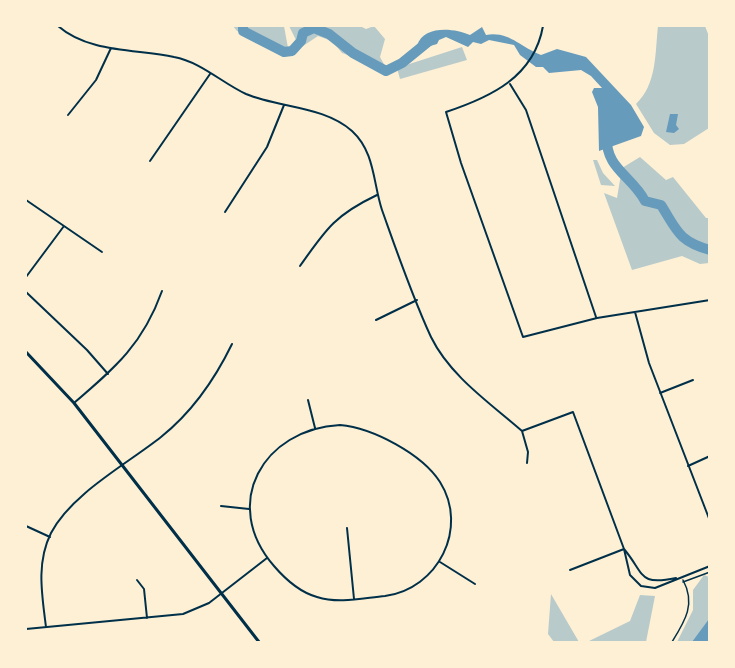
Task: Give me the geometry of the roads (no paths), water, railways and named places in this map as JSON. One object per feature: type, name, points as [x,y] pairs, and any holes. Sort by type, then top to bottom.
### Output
[{"type":"street","points":[[58,26],[75,37],[111,48],[175,57],[199,66],[246,94],[338,120],[354,133],[367,151],[374,168],[377,195],[432,338],[447,360],[469,384],[522,431],[528,452],[527,463]]},
{"type":"street","points":[[543,26],[538,42],[524,69],[510,84],[477,102],[446,112],[461,163],[523,337],[597,318],[710,300]]},
{"type":"street","points":[[68,115],[96,80],[111,48]]},
{"type":"street","points":[[150,161],[210,74]]},
{"type":"street","points":[[510,84],[526,110],[597,318]]},
{"type":"street","points":[[225,212],[267,147],[284,105]]},
{"type":"street","points":[[300,266],[332,222],[344,212],[377,195]]},
{"type":"street","points":[[26,200],[102,252]]},
{"type":"street","points":[[26,277],[64,226]]},
{"type":"street","points":[[74,403],[108,374],[142,336],[162,291]]},
{"type":"street","points":[[26,292],[87,350],[108,374]]},
{"type":"street","points":[[376,320],[417,300]]},
{"type":"street","points":[[635,312],[660,393],[710,521]]},
{"type":"street","points":[[45,627],[41,575],[50,537],[68,509],[162,436],[190,409],[232,344]]},
{"type":"street","points":[[26,352],[74,403],[124,465],[259,642]]},
{"type":"street","points":[[660,393],[693,380]]},
{"type":"street","points":[[308,400],[315,428]]},
{"type":"street","points":[[522,431],[573,412],[624,549],[630,575],[641,586],[655,588],[710,566]]},
{"type":"street","points":[[340,425],[366,430],[420,462],[434,475],[444,490],[451,513],[449,541],[440,562],[423,580],[406,590],[389,595],[326,599],[308,594],[285,579],[267,558],[254,536],[249,509],[251,490],[262,465],[282,445],[315,428],[340,425]]},
{"type":"street","points":[[688,466],[710,456]]},
{"type":"street","points":[[221,506],[249,509]]},
{"type":"street","points":[[26,526],[50,537]]},
{"type":"street","points":[[347,528],[354,599]]},
{"type":"street","points":[[570,570],[624,549]]},
{"type":"street","points":[[624,549],[644,579],[655,582],[682,577]]},
{"type":"street","points":[[26,629],[192,612],[221,594],[267,558]]},
{"type":"street","points":[[440,562],[475,584]]},
{"type":"street","points":[[137,580],[145,594],[147,618]]},
{"type":"water","points":[[482,27],[486,35],[508,37],[541,55],[557,49],[586,57],[631,105],[644,127],[641,136],[599,151],[598,107],[592,92],[594,88],[602,88],[591,76],[581,70],[549,73],[543,67],[536,67],[520,55],[514,45],[489,40],[481,44],[473,42],[468,47],[446,37],[439,40],[437,44],[420,49],[417,46],[420,39],[432,31],[448,30],[470,35]]},
{"type":"water","points":[[670,114],[678,114],[676,125],[679,129],[674,133],[666,132]]},
{"type":"water","points":[[709,619],[709,642],[692,642]]},
{"type":"waterway","points":[[243,26],[243,31],[284,52],[292,51],[301,41],[303,33],[314,28],[329,34],[353,53],[386,71],[402,63],[429,41]]},
{"type":"waterway","points":[[607,137],[610,157],[645,201],[661,205],[680,234],[691,243],[710,250]]}]
